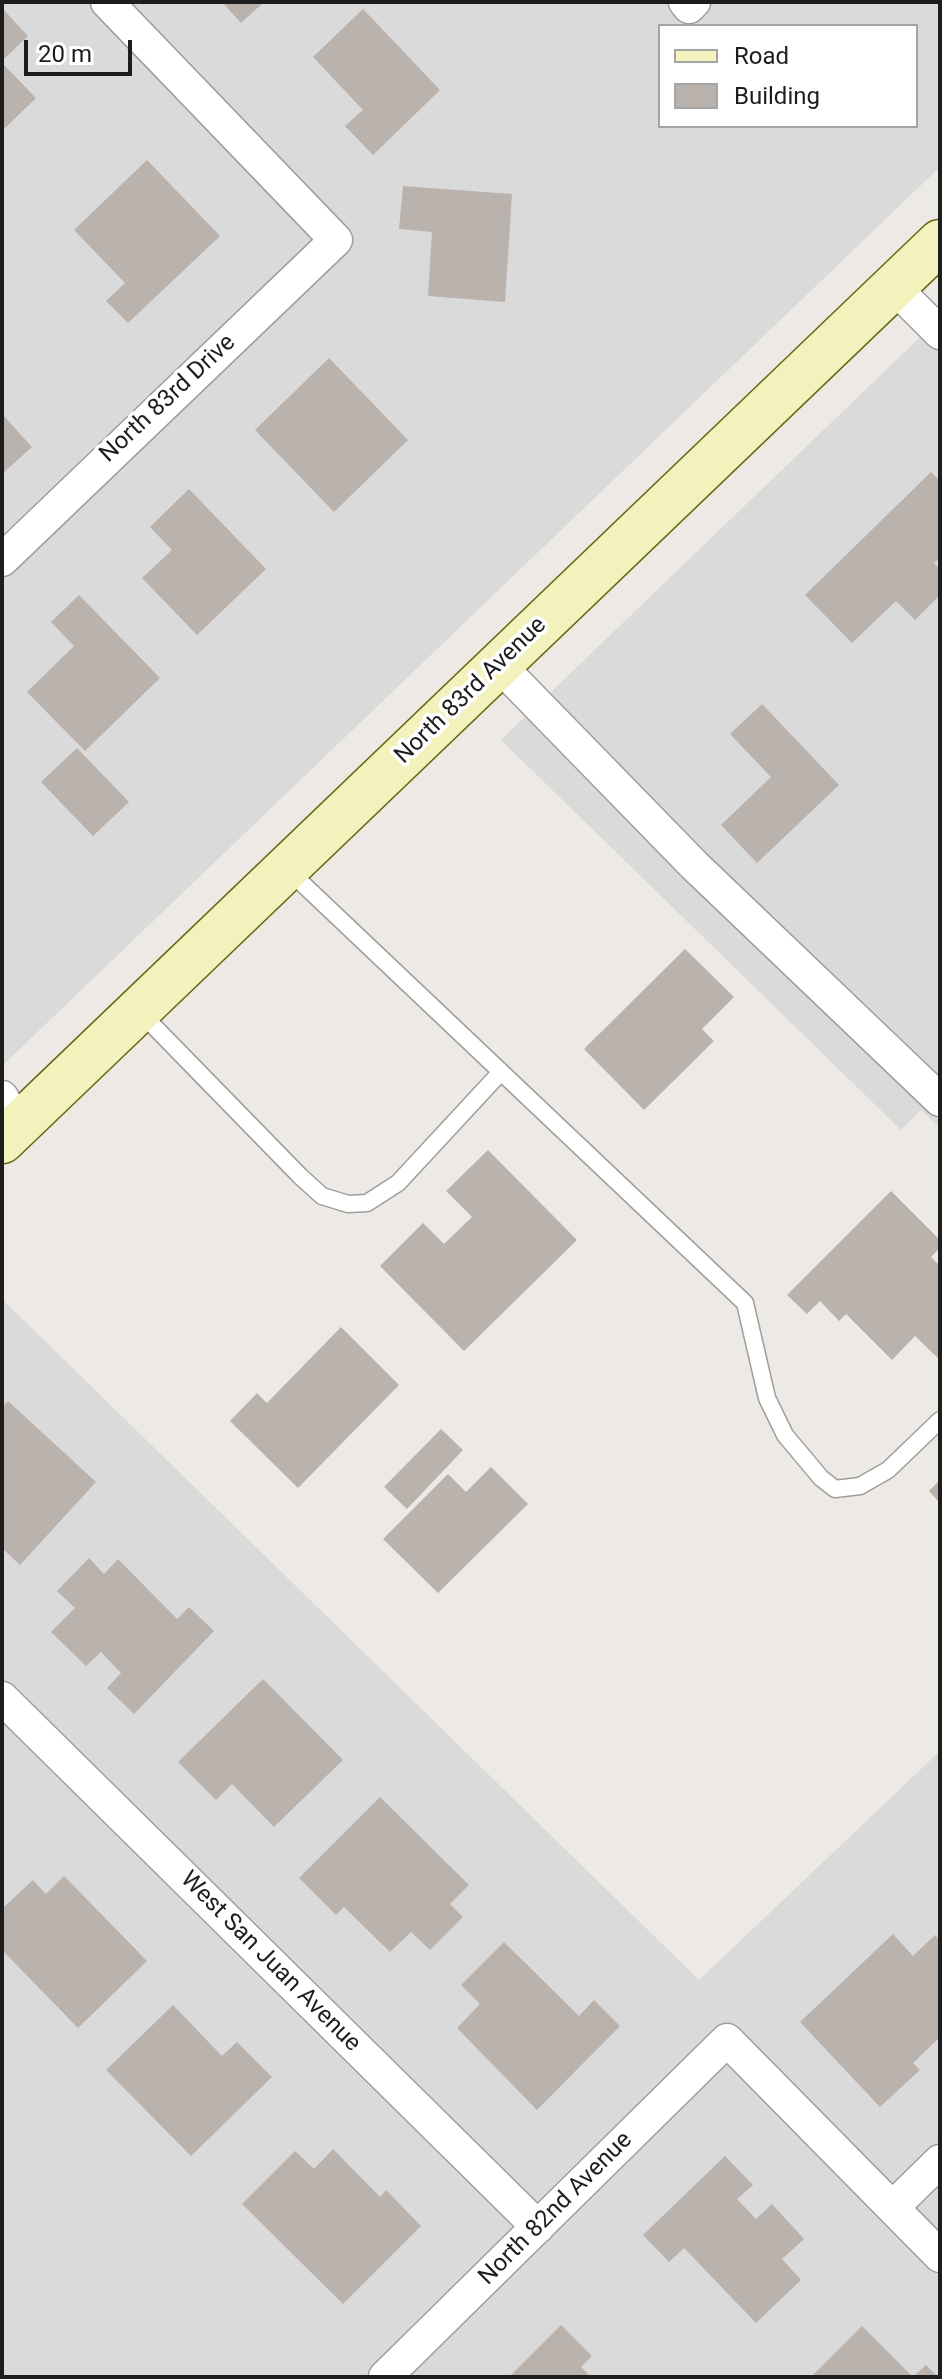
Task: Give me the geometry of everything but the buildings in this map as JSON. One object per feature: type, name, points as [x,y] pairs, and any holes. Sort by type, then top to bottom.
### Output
[{"type":"main road","name":"North 83rd Avenue","points":[[6,1120],[139,1011],[940,242]]},
{"type":"street","name":"North 83rd Drive","points":[[2,560],[336,240],[107,2]]},
{"type":"street","points":[[893,286],[940,333]]},
{"type":"street","points":[[498,664],[695,866],[940,1100]]},
{"type":"street","name":"West San Juan Avenue","points":[[2,1698],[538,2227]]},
{"type":"street","name":"North 82nd Avenue","points":[[385,2377],[727,2040],[894,2206]]},
{"type":"street","points":[[940,2161],[894,2206],[940,2256]]},
{"type":"lane","points":[[287,869],[745,1303],[767,1398],[785,1435],[828,1484],[835,1489],[860,1486],[879,1475],[940,1420]]},
{"type":"lane","points":[[139,1011],[322,1196],[348,1204],[367,1203],[398,1183],[500,1073]]},
{"type":"shaded area","points":[[2,2],[940,2],[940,167],[2,1066]]},
{"type":"shaded area","points":[[940,318],[940,1128],[921,1110],[901,1130],[501,740]]},
{"type":"shaded area","points":[[2,1299],[699,1980],[940,1751],[940,2377],[2,2377]]}]
